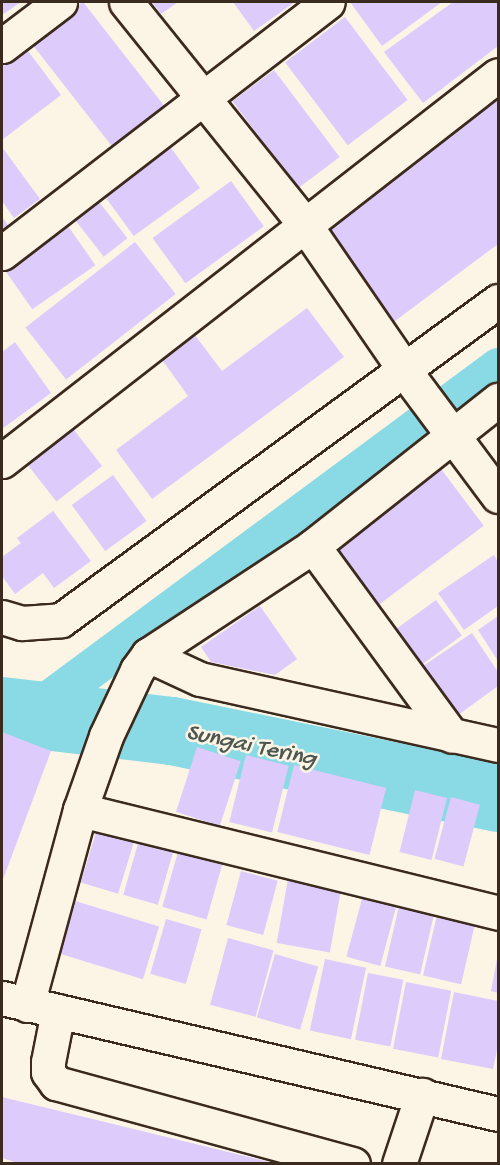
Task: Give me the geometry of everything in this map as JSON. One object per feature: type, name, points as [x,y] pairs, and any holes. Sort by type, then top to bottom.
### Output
[{"type":"street","points":[[2,46],[60,2]]},
{"type":"street","points":[[126,2],[205,97],[305,225],[407,374],[498,496]]},
{"type":"street","points":[[2,253],[328,2]]},
{"type":"street","points":[[2,461],[498,75]]},
{"type":"street","points":[[2,617],[22,623],[61,620],[407,374],[498,301]]},
{"type":"street","points":[[353,1164],[56,1083],[48,1072],[48,1062],[29,1004],[80,810],[106,736],[143,662],[313,546],[450,432],[498,400]]},
{"type":"street","points":[[313,546],[452,736]]},
{"type":"street","points":[[143,662],[200,679],[498,745]]},
{"type":"street","points":[[80,810],[498,913]]},
{"type":"street","points":[[29,1004],[498,1114]]},
{"type":"street","points":[[399,1164],[422,1095]]},
{"type":"building","points":[[2,2],[21,2],[2,15]]},
{"type":"building","points":[[83,2],[169,112],[117,153],[31,43]]},
{"type":"building","points":[[152,2],[178,2],[161,14]]},
{"type":"building","points":[[233,2],[295,2],[254,31]]},
{"type":"building","points":[[350,2],[442,2],[382,46]]},
{"type":"building","points":[[453,2],[498,2],[498,46],[423,103],[384,52]]},
{"type":"building","points":[[345,17],[408,100],[348,145],[285,62]]},
{"type":"building","points":[[25,47],[61,95],[2,140],[2,65]]},
{"type":"building","points":[[274,70],[340,157],[298,188],[232,101]]},
{"type":"building","points":[[498,92],[498,244],[383,330],[347,281],[360,271],[324,222]]},
{"type":"building","points":[[166,141],[200,188],[134,236],[100,189]]},
{"type":"building","points":[[2,147],[40,199],[14,218],[2,201]]},
{"type":"building","points":[[231,181],[264,226],[185,283],[153,238]]},
{"type":"building","points":[[96,198],[127,238],[104,257],[72,216]]},
{"type":"building","points":[[2,216],[8,226],[2,231]]},
{"type":"building","points":[[61,216],[95,265],[32,309],[2,266],[2,257]]},
{"type":"building","points":[[135,242],[176,294],[66,380],[25,328]]},
{"type":"building","points":[[307,308],[344,357],[152,499],[116,450],[188,396],[158,354],[191,330],[222,371]]},
{"type":"building","points":[[15,342],[51,393],[2,429],[2,352]]},
{"type":"building","points":[[67,421],[102,466],[56,502],[21,457]]},
{"type":"building","points":[[438,465],[484,526],[375,608],[329,547]]},
{"type":"building","points":[[113,475],[147,521],[105,551],[72,505]]},
{"type":"building","points":[[53,511],[91,561],[54,588],[43,573],[15,594],[2,576],[2,557],[21,543],[17,538]]},
{"type":"building","points":[[494,555],[498,562],[498,606],[464,630],[438,593]]},
{"type":"building","points":[[436,600],[462,636],[416,669],[390,634]]},
{"type":"building","points":[[260,606],[297,659],[275,675],[211,662],[201,647]]},
{"type":"building","points":[[498,616],[498,661],[478,630]]},
{"type":"building","points":[[472,633],[498,672],[498,686],[454,718],[420,668]]},
{"type":"building","points":[[2,732],[51,751],[2,882]]},
{"type":"building","points":[[197,747],[241,761],[220,826],[176,812]]},
{"type":"building","points":[[246,755],[289,766],[272,833],[229,822]]},
{"type":"building","points":[[294,765],[386,788],[369,855],[277,832]]},
{"type":"building","points":[[415,790],[447,798],[432,860],[400,852]]},
{"type":"building","points":[[451,797],[480,805],[463,867],[434,859]]},
{"type":"building","points":[[98,826],[135,837],[118,894],[81,882]]},
{"type":"building","points":[[139,840],[174,850],[158,905],[123,895]]},
{"type":"building","points":[[178,852],[222,865],[207,919],[162,907]]},
{"type":"building","points":[[241,871],[278,881],[263,935],[227,925]]},
{"type":"building","points":[[288,879],[341,888],[330,952],[277,943]]},
{"type":"building","points":[[363,895],[397,904],[380,966],[346,957]]},
{"type":"building","points":[[72,900],[159,927],[143,979],[56,953]]},
{"type":"building","points":[[399,906],[434,914],[420,975],[385,966]]},
{"type":"building","points":[[437,915],[475,924],[461,984],[423,975]]},
{"type":"building","points":[[166,919],[202,929],[186,984],[150,974]]},
{"type":"building","points":[[228,938],[273,950],[256,1017],[210,1005]]},
{"type":"building","points":[[275,954],[318,966],[300,1030],[257,1017]]},
{"type":"building","points":[[325,959],[366,968],[351,1039],[310,1030]]},
{"type":"building","points":[[498,959],[498,993],[491,991]]},
{"type":"building","points":[[368,973],[403,980],[390,1047],[355,1040]]},
{"type":"building","points":[[406,982],[451,991],[438,1058],[393,1049]]},
{"type":"building","points":[[454,992],[498,1001],[498,1045],[493,1069],[441,1059]]},
{"type":"building","points":[[2,1097],[273,1164],[21,1164],[2,1158]]},
{"type":"waterway","points":[[28,715],[498,367]]},
{"type":"waterway","name":"Sungai Tering","points":[[2,711],[172,731],[498,798]]}]
